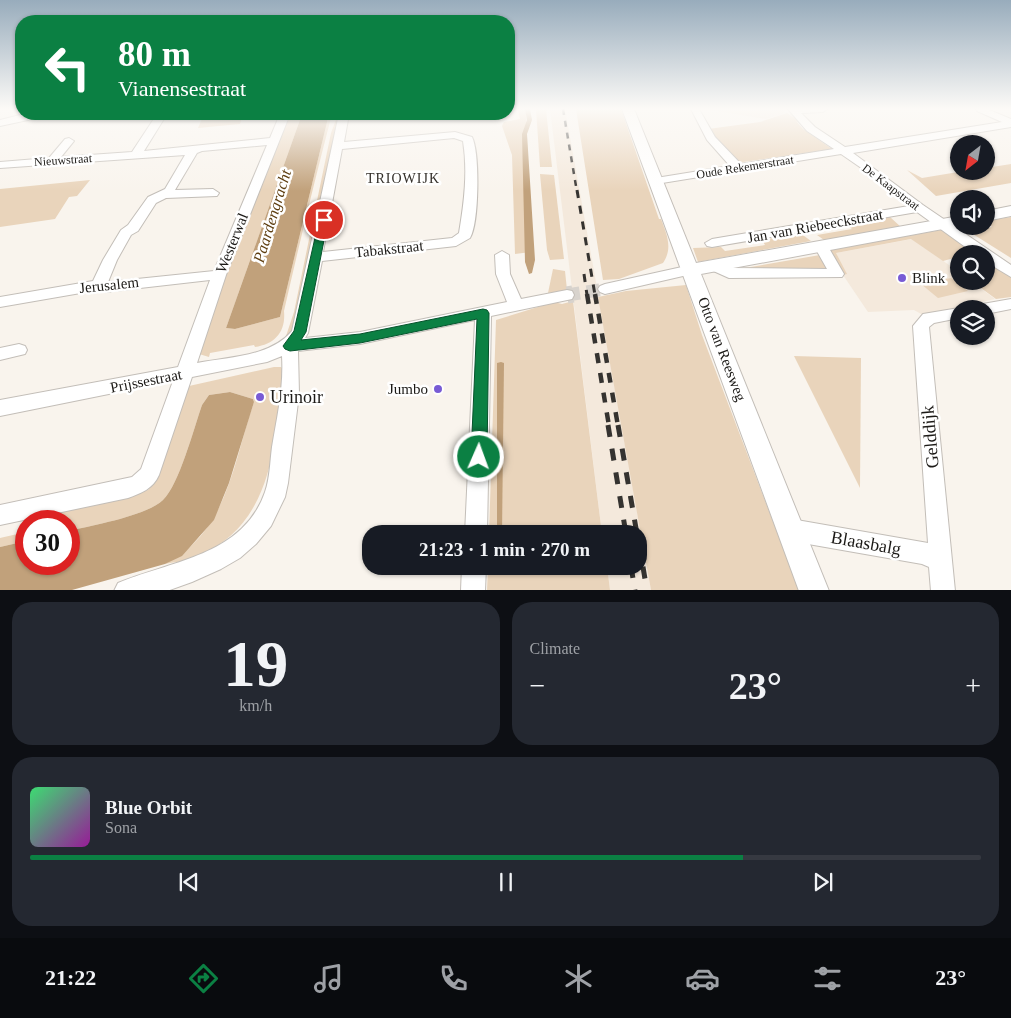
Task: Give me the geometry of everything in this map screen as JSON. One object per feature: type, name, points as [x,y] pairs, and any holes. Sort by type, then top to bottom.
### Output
[{"type":"street","points":[[136,155],[148,137]]},
{"type":"street","name":"Westerwal","points":[[0,515],[140,484],[149,475],[219,275],[276,137]]},
{"type":"street","points":[[126,590],[197,570],[223,557],[255,531],[274,496],[290,397],[292,363],[290,346],[300,332],[340,137]]},
{"type":"street","name":"Tabakstraat","points":[[338,146],[455,137]]},
{"type":"street","name":"Tabakstraat","points":[[316,257],[456,242],[462,239],[465,235],[472,185],[468,139],[463,137]]},
{"type":"street","name":"Otto van Reesweg","points":[[639,137],[656,181],[703,268],[791,530],[814,590]]},
{"type":"street","points":[[710,137],[738,168]]},
{"type":"street","name":"De Kaapstraat","points":[[821,137],[874,172],[919,208],[971,245]]},
{"type":"street","name":"Oude Rekemerstraat","points":[[656,181],[932,137]]},
{"type":"street","points":[[53,160],[70,141]]},
{"type":"street","name":"Nieuwstraat","points":[[0,165],[193,152],[200,148],[274,141]]},
{"type":"street","points":[[99,285],[110,260],[126,233],[133,228],[152,200],[169,191],[193,152]]},
{"type":"street","points":[[163,194],[213,193]]},
{"type":"street","name":"Jan van Riebeeckstraat","points":[[712,243],[919,208]]},
{"type":"street","points":[[995,214],[1011,211]]},
{"type":"street","name":"Jan van Riebeeckstraat","points":[[703,268],[950,222]]},
{"type":"street","name":"Jan van Riebeeckstraat","points":[[703,268],[729,274],[837,274],[821,246]]},
{"type":"street","points":[[502,254],[503,274],[516,305]]},
{"type":"street","name":"De Kaapstraat","points":[[995,262],[1011,272]]},
{"type":"street","points":[[605,289],[703,268]]},
{"type":"street","name":"Jerusalem","points":[[0,302],[99,285],[105,287],[166,279],[219,275]]},
{"type":"street","name":"Prijssestraat","points":[[0,408],[184,374],[267,356],[290,346],[360,338],[567,295]]},
{"type":"street","points":[[995,307],[1011,304]]},
{"type":"street","points":[[476,525],[483,313]]},
{"type":"street","name":"Gelddijk","points":[[943,590],[921,326],[929,318],[950,314]]},
{"type":"street","points":[[0,354],[19,350]]},
{"type":"street","name":"Blaasbalg","points":[[791,530],[924,553],[941,561]]},
{"type":"street","points":[[473,590],[474,575]]},
{"type":"shaded area","points":[[281,137],[294,137],[226,328],[235,329],[280,317],[324,137],[326,137],[295,262],[284,311],[283,325],[278,336],[268,343],[255,347],[254,345],[210,353],[209,357],[199,354],[220,290]]},
{"type":"shaded area","points":[[330,137],[336,137],[291,337],[286,336],[294,312]]},
{"type":"shaded area","points":[[506,137],[527,137],[531,252],[515,254],[512,155]]},
{"type":"shaded area","points":[[538,137],[549,137],[552,167],[540,167]]},
{"type":"shaded area","points":[[553,137],[570,137],[639,525],[601,525]]},
{"type":"shaded area","points":[[580,137],[631,137],[659,219],[661,219],[667,236],[668,252],[663,263],[619,279],[603,280]]},
{"type":"shaded area","points":[[714,137],[814,137],[832,149],[736,163]]},
{"type":"shaded area","points":[[1011,164],[1011,183],[971,190],[950,190],[950,194],[936,196],[907,170],[922,178],[950,173],[950,180],[995,180],[995,167]]},
{"type":"shaded area","points":[[540,174],[554,175],[564,259],[550,260],[547,250]]},
{"type":"shaded area","points":[[90,180],[77,196],[69,197],[55,219],[0,227],[0,189]]},
{"type":"shaded area","points":[[890,217],[902,228],[824,240],[817,235],[852,229],[846,225]]},
{"type":"shaded area","points":[[1011,217],[1011,258],[995,248],[995,245],[990,245],[974,235],[995,235],[995,220]]},
{"type":"shaded area","points":[[941,230],[964,245],[950,245],[950,259],[943,261],[911,239],[836,253],[847,274],[843,275],[828,250]]},
{"type":"shaded area","points":[[800,233],[811,241],[698,262],[693,248],[721,247],[725,251],[765,245],[762,240]]},
{"type":"shaded area","name":"Blink","points":[[912,239],[950,266],[950,290],[983,290],[995,299],[950,300],[950,309],[923,315],[914,310],[868,312],[843,275],[836,253]]},
{"type":"shaded area","points":[[820,255],[830,269],[733,270]]},
{"type":"shaded area","points":[[995,266],[997,266],[1011,276],[1011,297],[996,299],[984,290],[995,290]]},
{"type":"shaded area","points":[[553,269],[565,271],[567,290],[548,293]]},
{"type":"shaded area","points":[[950,278],[950,290],[968,291],[938,298],[921,284]]},
{"type":"shaded area","points":[[686,285],[702,335],[799,590],[651,590],[647,568],[647,525],[639,525],[598,297],[626,291]]},
{"type":"shaded area","points":[[573,301],[601,525],[489,525],[496,320],[554,302],[562,304]]},
{"type":"shaded area","points":[[794,356],[861,358],[860,488]]},
{"type":"shaded area","points":[[274,367],[281,367],[284,371],[273,452],[266,478],[256,502],[242,524],[223,542],[198,556],[165,564],[186,550],[203,534],[225,494],[254,402],[253,399],[230,392],[209,395],[202,405],[175,482],[169,493],[155,506],[132,515],[80,529],[80,510],[58,510],[148,490],[156,481],[189,386]]},
{"type":"shaded area","points":[[15,535],[15,544],[0,547],[0,538]]},
{"type":"shaded area","points":[[647,568],[651,590],[610,590],[608,575],[647,575]]},
{"type":"shaded area","points":[[488,575],[608,575],[610,590],[487,590]]},
{"type":"water","name":"Paardengracht","points":[[294,137],[324,137],[280,317],[235,329],[226,328]]},
{"type":"water","points":[[522,137],[527,137],[535,260],[532,273],[529,274],[525,262]]},
{"type":"water","points":[[497,363],[504,363],[502,525],[497,525]]},
{"type":"water","points":[[230,392],[253,399],[254,402],[229,483],[214,520],[182,556],[165,564],[72,590],[0,590],[0,547],[15,544],[15,575],[80,575],[80,529],[145,511],[163,500],[175,482],[202,405],[209,395]]},
{"type":"tunnel","points":[[573,294],[567,295],[605,289]]},
{"type":"railway","points":[[568,137],[577,192]]},
{"type":"railway","points":[[577,190],[595,295]]},
{"type":"railway","points":[[584,274],[587,295]]},
{"type":"railway","points":[[587,294],[609,426]]},
{"type":"railway","points":[[595,294],[618,426]]},
{"type":"railway","points":[[608,425],[625,525]]},
{"type":"railway","points":[[618,425],[635,525]]},
{"type":"railway","points":[[632,575],[635,590]]},
{"type":"railway","points":[[644,575],[647,590]]},
{"type":"place","name":"Blink","points":[[902,278]]},
{"type":"place","name":"Jumbo","points":[[438,389]]},
{"type":"place","name":"Urinoir","points":[[260,397]]},
{"type":"district","name":"TRIOWIJK","points":[[403,178]]},
{"type":"route","points":[[324,220],[300,332],[290,346],[360,338],[483,313],[479,457]]}]
